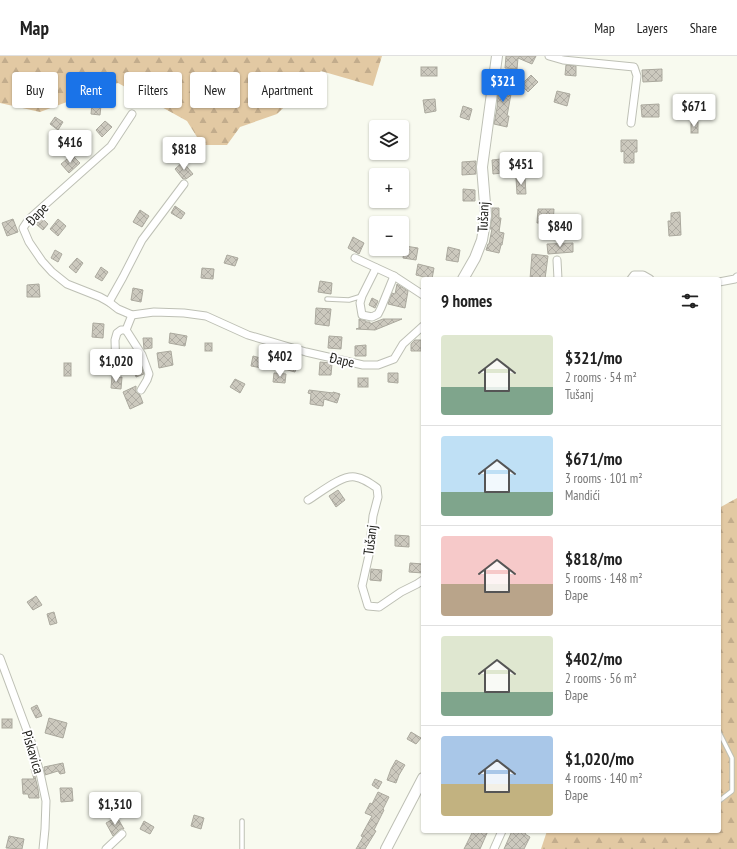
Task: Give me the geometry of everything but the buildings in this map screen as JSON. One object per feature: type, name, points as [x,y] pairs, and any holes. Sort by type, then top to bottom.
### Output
[{"type":"street","name":"Tušanj","points":[[464,277],[475,258],[482,240],[486,216],[482,167],[498,56]]},
{"type":"street","points":[[549,56],[563,60],[634,67],[637,76],[632,123]]},
{"type":"street","name":"Đape","points":[[132,114],[111,146],[30,219],[23,228],[29,242],[42,261],[52,272],[67,284],[100,297],[118,309],[132,315],[154,312],[184,313],[206,316],[248,335],[306,352],[363,365],[378,365],[394,359],[403,344],[421,328]]},
{"type":"street","points":[[109,302],[142,240],[184,184]]},
{"type":"street","points":[[355,258],[394,276],[421,294]]},
{"type":"street","points":[[557,260],[558,277]]},
{"type":"street","points":[[376,268],[362,296],[360,303],[362,315],[372,317],[378,314],[394,276]]},
{"type":"street","points":[[633,277],[642,275],[646,277]]},
{"type":"street","points":[[721,282],[735,280],[737,277]]},
{"type":"street","points":[[126,330],[132,315]]},
{"type":"street","points":[[116,373],[115,340],[117,333],[121,330],[126,330]]},
{"type":"street","points":[[126,330],[142,355],[148,374],[141,390]]},
{"type":"street","name":"Tušanj","points":[[308,500],[340,479],[354,477],[369,481],[377,488],[378,497],[373,516],[369,555],[362,586],[368,606],[379,607],[401,592],[421,581]]},
{"type":"street","name":"Piskavica","points":[[0,658],[32,744],[40,773],[46,801],[43,849]]},
{"type":"street","points":[[386,849],[421,782]]},
{"type":"street","points":[[494,849],[501,833]]},
{"type":"street","points":[[106,849],[122,834]]},
{"type":"lane","points":[[328,299],[350,300],[362,296]]},
{"type":"lane","points":[[721,736],[732,758],[732,791],[721,799]]},
{"type":"lane","points":[[242,821],[242,849]]},
{"type":"green space","points":[[0,56],[382,56],[373,86],[321,71],[248,72],[248,108],[283,108],[277,114],[240,127],[227,145],[202,145],[187,121],[163,108],[182,108],[182,72],[124,72],[124,86],[118,83],[116,84],[116,72],[66,72],[66,102],[58,105],[58,72],[12,72],[12,106],[0,103]]},
{"type":"green space","points":[[22,108],[51,108],[40,112]]},
{"type":"green space","points":[[737,498],[737,849],[541,849],[546,833],[721,833],[721,507]]}]
